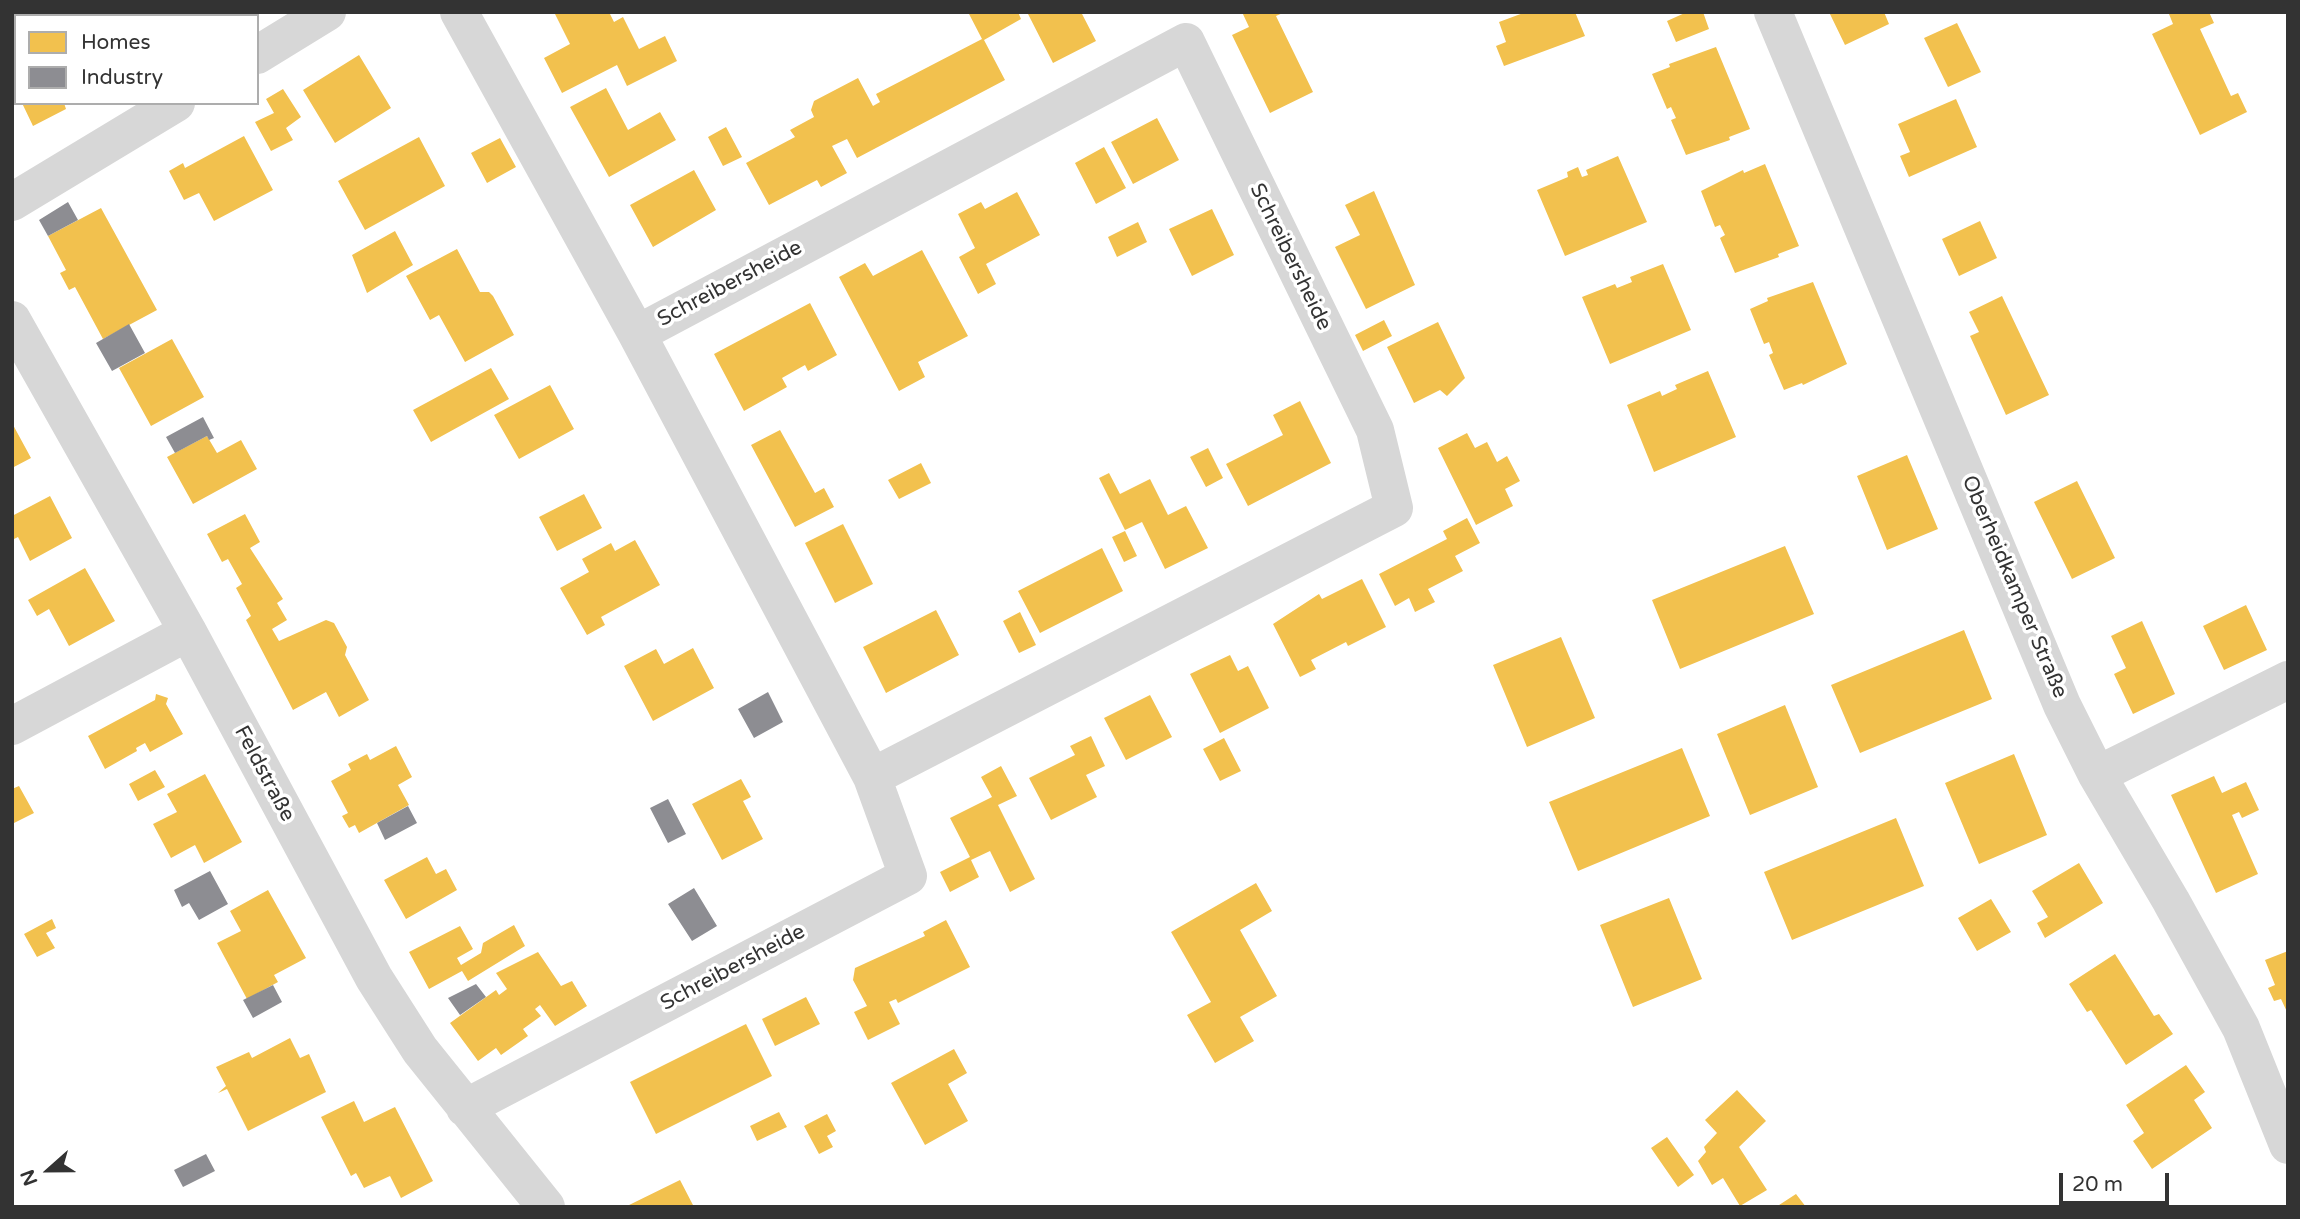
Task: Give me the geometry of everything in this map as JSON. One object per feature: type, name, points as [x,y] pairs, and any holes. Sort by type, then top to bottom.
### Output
[{"type":"street","points":[[259,53],[327,12]]},
{"type":"street","name":"Schreibersheide","points":[[459,12],[637,334],[872,777],[908,876],[465,1108]]},
{"type":"street","name":"Oberheidkamper Straße","points":[[1773,12],[2035,643],[2097,775],[2241,1028],[2288,1145]]},
{"type":"street","name":"Schreibersheide","points":[[637,334],[1186,42],[1375,430],[1394,508],[872,777]]},
{"type":"street","points":[[12,202],[173,105]]},
{"type":"street","name":"Feldstraße","points":[[12,320],[188,632],[374,978],[421,1050],[546,1207]]},
{"type":"street","points":[[12,726],[188,632]]},
{"type":"street","points":[[2097,775],[2288,680]]},
{"type":"building: Homes","points":[[189,12],[228,12],[226,14]]},
{"type":"building: Homes","points":[[554,12],[609,12],[614,22],[623,17],[639,49],[665,36],[677,61],[627,86],[617,65],[562,93],[544,58],[570,44]]},
{"type":"building: Homes","points":[[968,12],[1018,12],[1021,19],[984,40],[1005,80],[857,158],[847,139],[832,146],[847,173],[821,187],[817,180],[769,205],[746,163],[795,137],[790,130],[814,117],[811,110],[814,101],[858,78],[873,106],[880,102],[876,94],[982,39]]},
{"type":"building: Homes","points":[[1081,12],[1096,41],[1053,63],[1028,14]]},
{"type":"building: Homes","points":[[1242,12],[1285,12],[1276,16],[1313,92],[1270,113],[1232,35],[1249,27]]},
{"type":"building: Homes","points":[[1526,12],[1575,12],[1585,36],[1504,66],[1496,46],[1506,42],[1499,22]]},
{"type":"building: Homes","points":[[1687,12],[1703,12],[1709,29],[1676,42],[1667,21]]},
{"type":"building: Homes","points":[[1829,12],[1884,12],[1889,24],[1845,45]]},
{"type":"building: Homes","points":[[2209,12],[2214,23],[2200,29],[2231,96],[2238,93],[2247,112],[2200,135],[2152,34],[2173,24],[2169,14]]},
{"type":"building: Homes","points":[[1957,23],[1981,72],[1948,87],[1924,38]]},
{"type":"building: Homes","points":[[12,39],[14,84],[12,80]]},
{"type":"building: Homes","points":[[1716,47],[1750,129],[1729,137],[1730,140],[1686,155],[1671,120],[1676,118],[1671,107],[1667,109],[1652,74],[1670,67],[1669,64]]},
{"type":"building: Homes","points":[[359,55],[391,108],[335,143],[303,90]]},
{"type":"building: Homes","points":[[606,88],[628,130],[660,112],[676,140],[609,177],[570,107]]},
{"type":"building: Homes","points":[[283,89],[301,117],[286,128],[293,140],[271,151],[255,122],[274,113],[266,99]]},
{"type":"building: Homes","points":[[1956,99],[1977,147],[1909,177],[1900,156],[1910,152],[1898,124]]},
{"type":"building: Homes","points":[[23,105],[65,105],[66,109],[33,126]]},
{"type":"building: Homes","points":[[1157,118],[1179,160],[1133,184],[1111,142]]},
{"type":"building: Homes","points":[[726,127],[742,157],[723,166],[708,137]]},
{"type":"building: Homes","points":[[244,136],[273,190],[214,221],[199,193],[184,200],[169,171],[183,163],[185,168]]},
{"type":"building: Homes","points":[[419,137],[445,186],[365,230],[338,181]]},
{"type":"building: Homes","points":[[500,138],[516,167],[487,183],[471,153]]},
{"type":"building: Homes","points":[[1104,147],[1126,188],[1096,204],[1075,163]]},
{"type":"building: Homes","points":[[1618,156],[1647,222],[1565,256],[1537,190],[1568,177],[1567,172],[1578,167],[1582,177],[1588,175],[1586,170]]},
{"type":"building: Homes","points":[[1765,164],[1799,246],[1778,254],[1779,257],[1735,273],[1720,238],[1725,235],[1720,225],[1715,227],[1701,191],[1743,170],[1744,173]]},
{"type":"building: Homes","points":[[694,170],[716,210],[653,247],[630,205]]},
{"type":"building: Homes","points":[[1374,191],[1415,285],[1366,309],[1335,247],[1360,235],[1345,205]]},
{"type":"building: Homes","points":[[1017,192],[1040,235],[986,264],[996,284],[978,294],[959,257],[975,248],[958,214],[981,202],[985,209]]},
{"type":"building: Homes","points":[[101,208],[157,310],[103,339],[75,287],[69,290],[60,273],[66,270],[48,236]]},
{"type":"building: Homes","points":[[1212,209],[1234,255],[1192,276],[1169,229]]},
{"type":"building: Homes","points":[[1980,221],[1997,258],[1959,276],[1942,239]]},
{"type":"building: Homes","points":[[1138,222],[1147,242],[1117,257],[1108,237]]},
{"type":"building: Homes","points":[[395,231],[413,265],[367,293],[352,255]]},
{"type":"building: Homes","points":[[457,249],[480,292],[489,292],[493,296],[514,335],[465,362],[439,315],[430,320],[406,276]]},
{"type":"building: Homes","points":[[922,250],[968,336],[918,362],[925,377],[899,391],[839,277],[865,263],[873,276]]},
{"type":"building: Homes","points":[[1663,264],[1691,330],[1610,364],[1582,297],[1615,284],[1617,288],[1632,282],[1630,277]]},
{"type":"building: Homes","points":[[1813,282],[1847,364],[1803,385],[1802,383],[1784,390],[1769,355],[1773,353],[1769,342],[1764,344],[1750,309],[1768,301],[1767,298]]},
{"type":"building: Homes","points":[[2002,296],[2049,395],[2006,415],[1970,336],[1979,332],[1969,312]]},
{"type":"building: Homes","points":[[810,303],[837,355],[808,371],[805,365],[782,378],[787,387],[744,411],[714,354]]},
{"type":"building: Homes","points":[[1384,320],[1392,336],[1363,351],[1355,335]]},
{"type":"building: Homes","points":[[1438,322],[1465,378],[1447,396],[1440,390],[1414,403],[1387,347]]},
{"type":"building: Homes","points":[[172,339],[204,397],[151,426],[119,368]]},
{"type":"building: Homes","points":[[491,368],[509,399],[431,442],[413,410]]},
{"type":"building: Homes","points":[[1708,371],[1736,437],[1654,472],[1627,405],[1660,391],[1662,396],[1677,389],[1675,385]]},
{"type":"building: Homes","points":[[550,385],[574,429],[519,459],[494,415]]},
{"type":"building: Homes","points":[[1300,401],[1331,463],[1248,506],[1226,464],[1283,435],[1273,415]]},
{"type":"building: Homes","points":[[12,423],[31,458],[12,468]]},
{"type":"building: Homes","points":[[780,430],[815,493],[824,488],[834,507],[795,527],[751,445]]},
{"type":"building: Homes","points":[[1467,433],[1475,448],[1487,442],[1497,462],[1507,456],[1520,481],[1505,489],[1513,506],[1476,525],[1438,448]]},
{"type":"building: Homes","points":[[207,436],[217,453],[241,440],[257,469],[193,504],[167,457]]},
{"type":"building: Homes","points":[[1208,448],[1223,478],[1206,487],[1190,457]]},
{"type":"building: Homes","points":[[1907,455],[1938,529],[1887,550],[1857,476]]},
{"type":"building: Homes","points":[[921,463],[931,483],[899,499],[888,480]]},
{"type":"building: Homes","points":[[1109,473],[1120,494],[1150,479],[1168,515],[1186,506],[1208,548],[1165,569],[1142,522],[1125,530],[1099,478]]},
{"type":"building: Homes","points":[[2077,481],[2115,558],[2072,579],[2034,502]]},
{"type":"building: Homes","points":[[584,494],[602,528],[557,551],[539,517]]},
{"type":"building: Homes","points":[[50,496],[72,538],[30,561],[18,537],[12,540],[12,516]]},
{"type":"building: Homes","points":[[245,514],[260,542],[250,548],[283,599],[277,603],[287,620],[272,629],[279,641],[326,620],[334,623],[347,647],[345,655],[369,700],[339,717],[326,692],[293,710],[246,620],[251,616],[236,588],[242,584],[228,559],[222,562],[207,534]]},
{"type":"building: Homes","points":[[1467,518],[1480,543],[1455,556],[1463,571],[1428,589],[1435,602],[1415,612],[1409,598],[1395,606],[1379,574],[1447,539],[1443,531]]},
{"type":"building: Homes","points":[[843,524],[873,584],[835,603],[805,543]]},
{"type":"building: Homes","points":[[1125,531],[1137,556],[1124,562],[1112,537]]},
{"type":"building: Homes","points":[[635,540],[660,585],[601,617],[605,625],[587,635],[560,588],[589,572],[582,559],[611,543],[615,551]]},
{"type":"building: Homes","points":[[1785,546],[1814,614],[1680,669],[1652,600]]},
{"type":"building: Homes","points":[[1102,548],[1123,591],[1040,633],[1018,591]]},
{"type":"building: Homes","points":[[85,568],[115,621],[69,646],[49,609],[37,616],[28,600]]},
{"type":"building: Homes","points":[[1362,579],[1386,627],[1348,646],[1346,642],[1311,660],[1316,669],[1300,677],[1273,624],[1319,594],[1322,599]]},
{"type":"building: Homes","points":[[2246,605],[2267,650],[2224,670],[2203,626]]},
{"type":"building: Homes","points":[[936,610],[959,655],[886,693],[863,647]]},
{"type":"building: Homes","points":[[1020,612],[1036,645],[1019,653],[1003,621]]},
{"type":"building: Homes","points":[[2142,621],[2175,694],[2133,714],[2114,674],[2126,668],[2111,636]]},
{"type":"building: Homes","points":[[1964,630],[1992,699],[1860,753],[1831,685]]},
{"type":"building: Homes","points":[[1561,637],[1595,718],[1527,747],[1493,665]]},
{"type":"building: Homes","points":[[693,648],[714,688],[653,721],[624,666],[656,649],[664,664]]},
{"type":"building: Homes","points":[[1230,655],[1238,671],[1248,666],[1269,708],[1220,733],[1190,674]]},
{"type":"building: Homes","points":[[156,694],[168,698],[166,704],[183,734],[150,752],[145,743],[136,748],[137,751],[105,769],[88,736],[155,700]]},
{"type":"building: Homes","points":[[1150,695],[1172,737],[1126,760],[1104,718]]},
{"type":"building: Homes","points":[[1785,705],[1818,787],[1750,815],[1717,734]]},
{"type":"building: Homes","points":[[1091,736],[1105,766],[1086,775],[1097,797],[1051,820],[1029,778],[1075,755],[1070,746]]},
{"type":"building: Homes","points":[[1224,738],[1241,771],[1220,781],[1203,749]]},
{"type":"building: Homes","points":[[396,746],[412,777],[398,785],[409,805],[359,833],[355,825],[349,828],[342,816],[348,813],[331,781],[351,770],[348,764],[367,754],[370,760]]},
{"type":"building: Homes","points":[[1682,748],[1710,816],[1578,871],[1549,802]]},
{"type":"building: Homes","points":[[2014,754],[2047,835],[1979,864],[1945,783]]},
{"type":"building: Homes","points":[[1001,766],[1017,796],[998,805],[1035,879],[1010,892],[990,851],[971,860],[979,877],[950,892],[940,872],[970,857],[950,818],[992,797],[981,777]]},
{"type":"building: Homes","points":[[155,770],[165,787],[138,801],[129,784]]},
{"type":"building: Homes","points":[[205,774],[242,842],[204,863],[195,845],[171,858],[153,824],[177,812],[167,794]]},
{"type":"building: Homes","points":[[2214,776],[2222,793],[2246,782],[2259,810],[2242,818],[2239,812],[2232,815],[2258,874],[2216,893],[2171,795]]},
{"type":"building: Homes","points":[[741,779],[751,797],[743,801],[763,839],[722,860],[692,804]]},
{"type":"building: Homes","points":[[19,786],[34,813],[12,824],[12,789]]},
{"type":"building: Homes","points":[[1896,818],[1924,886],[1792,940],[1764,872]]},
{"type":"building: Homes","points":[[427,857],[436,874],[446,869],[457,890],[406,919],[384,880]]},
{"type":"building: Homes","points":[[2079,863],[2103,903],[2045,938],[2037,923],[2048,917],[2032,891]]},
{"type":"building: Homes","points":[[1256,883],[1272,911],[1240,930],[1277,996],[1240,1017],[1254,1041],[1215,1063],[1187,1015],[1211,1002],[1171,932]]},
{"type":"building: Homes","points":[[268,890],[306,958],[274,975],[278,982],[247,999],[217,943],[241,931],[230,911]]},
{"type":"building: Homes","points":[[1669,898],[1702,979],[1633,1007],[1600,925]]},
{"type":"building: Homes","points":[[1991,899],[2011,932],[1977,951],[1958,918]]},
{"type":"building: Homes","points":[[52,919],[56,928],[46,933],[55,948],[37,957],[24,934]]},
{"type":"building: Homes","points":[[946,920],[970,967],[898,1003],[896,999],[889,1002],[900,1024],[868,1040],[854,1012],[867,1006],[853,980],[855,968],[925,936],[923,932]]},
{"type":"building: Homes","points":[[514,925],[525,946],[468,981],[462,971],[429,989],[409,952],[460,926],[473,949],[457,958],[461,965],[481,953],[483,943]]},
{"type":"building: Homes","points":[[2288,951],[2288,1014],[2281,999],[2274,1001],[2268,988],[2275,985],[2265,960]]},
{"type":"building: Homes","points":[[538,952],[561,986],[572,981],[587,1006],[555,1026],[540,1005],[535,1009],[541,1016],[523,1029],[528,1036],[501,1055],[496,1048],[478,1061],[450,1023],[496,990],[499,995],[507,989],[496,973]]},
{"type":"building: Homes","points":[[2115,954],[2154,1016],[2159,1014],[2173,1034],[2126,1065],[2091,1010],[2087,1012],[2069,984]]},
{"type":"building: Homes","points":[[806,997],[820,1024],[775,1046],[762,1019]]},
{"type":"building: Homes","points":[[746,1024],[772,1076],[656,1134],[630,1082]]},
{"type":"building: Homes","points":[[290,1038],[300,1058],[309,1054],[326,1092],[248,1131],[227,1089],[218,1093],[226,1086],[216,1067],[249,1052],[252,1058]]},
{"type":"building: Homes","points":[[954,1049],[967,1073],[948,1084],[968,1121],[925,1145],[891,1083]]},
{"type":"building: Homes","points":[[2186,1065],[2205,1092],[2194,1100],[2212,1128],[2152,1169],[2133,1141],[2144,1133],[2126,1105]]},
{"type":"building: Homes","points":[[1737,1090],[1766,1121],[1739,1147],[1767,1190],[1740,1206],[1723,1178],[1712,1185],[1698,1161],[1706,1152],[1704,1147],[1717,1133],[1705,1120]]},
{"type":"building: Homes","points":[[354,1101],[364,1122],[395,1107],[433,1181],[401,1198],[390,1176],[364,1188],[356,1173],[351,1176],[321,1117]]},
{"type":"building: Homes","points":[[779,1112],[787,1127],[757,1141],[750,1126]]},
{"type":"building: Homes","points":[[827,1114],[836,1131],[827,1136],[833,1147],[819,1154],[804,1126]]},
{"type":"building: Homes","points":[[1667,1137],[1694,1175],[1678,1187],[1651,1148]]},
{"type":"building: Homes","points":[[680,1180],[694,1207],[625,1207]]},
{"type":"building: Homes","points":[[1796,1194],[1806,1207],[1776,1207]]},
{"type":"building: Industry","points":[[68,202],[78,220],[48,236],[39,220]]},
{"type":"building: Industry","points":[[129,324],[145,353],[112,371],[96,343]]},
{"type":"building: Industry","points":[[203,417],[214,438],[209,440],[207,436],[175,453],[166,437]]},
{"type":"building: Industry","points":[[768,692],[783,722],[754,738],[738,709]]},
{"type":"building: Industry","points":[[668,799],[686,834],[668,843],[650,808]]},
{"type":"building: Industry","points":[[408,806],[417,823],[385,840],[377,823]]},
{"type":"building: Industry","points":[[210,871],[228,904],[199,920],[189,903],[182,907],[174,890]]},
{"type":"building: Industry","points":[[694,888],[717,926],[692,941],[668,904]]},
{"type":"building: Industry","points":[[476,984],[486,997],[460,1015],[448,998]]},
{"type":"building: Industry","points":[[273,985],[282,1002],[253,1018],[243,1000]]},
{"type":"building: Industry","points":[[206,1154],[215,1171],[183,1187],[174,1170]]}]
